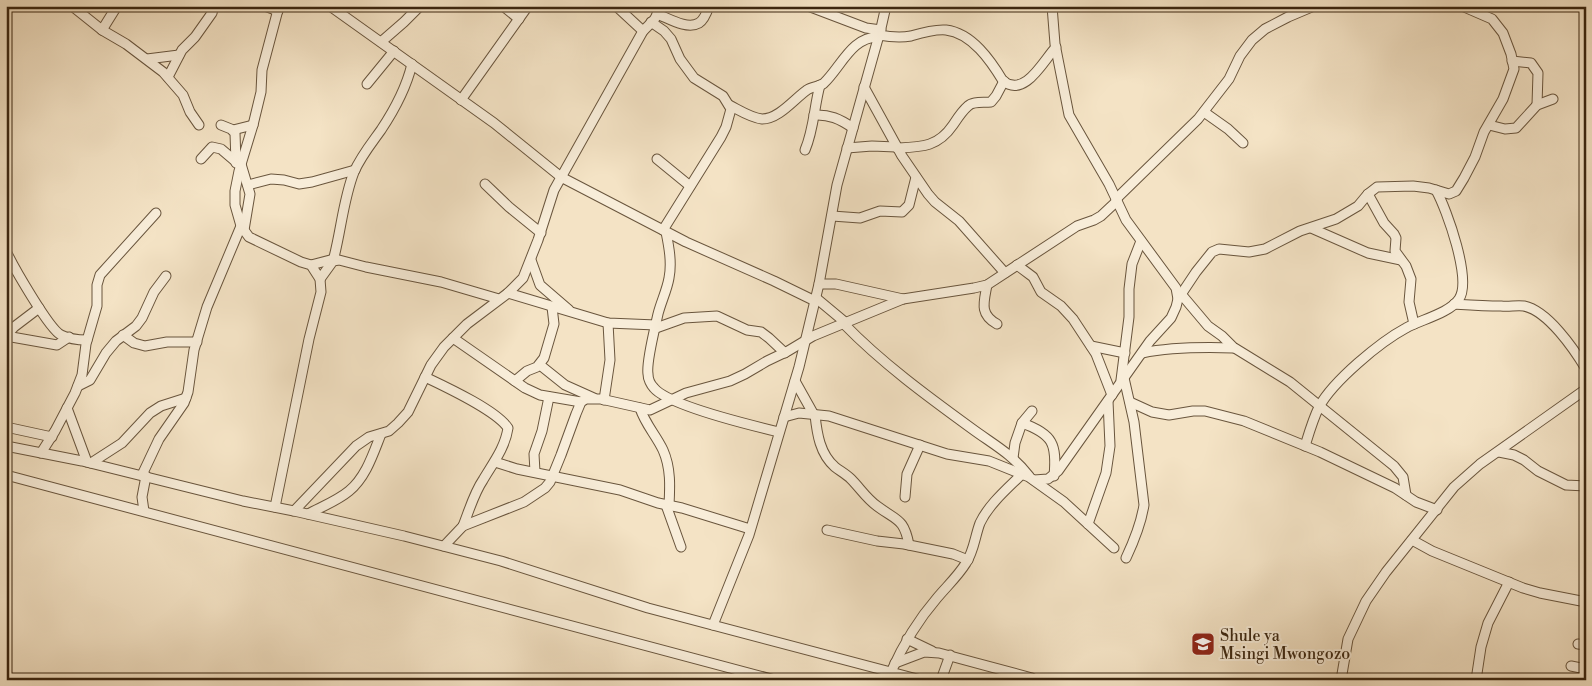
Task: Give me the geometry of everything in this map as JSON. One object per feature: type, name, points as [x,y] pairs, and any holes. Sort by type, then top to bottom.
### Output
[{"type":"street","points":[[72,6],[102,30],[126,44],[168,77],[183,95],[190,112],[199,126]]},
{"type":"street","points":[[102,30],[116,6]]},
{"type":"street","points":[[168,77],[179,55],[195,37],[212,13],[214,6]]},
{"type":"street","points":[[265,6],[279,9],[262,70],[261,92],[253,126],[239,165],[235,191],[235,205],[242,228],[249,237],[311,265],[334,260],[346,261],[366,267],[441,282],[499,299]]},
{"type":"street","points":[[330,6],[502,129],[561,177],[686,242],[815,300],[845,324],[864,344],[906,379],[972,429],[996,443],[1013,458],[1028,477]]},
{"type":"street","points":[[381,42],[420,6]]},
{"type":"street","points":[[502,6],[519,19]]},
{"type":"street","points":[[462,100],[528,6]]},
{"type":"street","points":[[616,6],[643,31]]},
{"type":"street","points":[[294,511],[356,446],[369,437],[388,431],[408,412],[430,365],[444,347],[467,324],[508,293],[523,278],[531,260],[554,190],[643,31],[659,10],[682,24],[692,25],[699,23],[706,15],[709,6]]},
{"type":"street","points":[[808,6],[879,34],[897,37],[946,30],[953,32],[964,37],[978,48],[1004,81],[1009,85],[1015,86],[1022,84],[1038,70],[1056,47]]},
{"type":"street","points":[[713,625],[750,529],[795,381],[819,284],[837,185],[886,6]]},
{"type":"street","points":[[463,526],[524,502],[545,488],[553,475],[582,402],[586,399],[650,410],[686,393],[730,381],[821,333],[903,299],[974,288],[987,284],[1078,226],[1101,216],[1204,112],[1225,84],[1240,56],[1252,40],[1265,29],[1314,6]]},
{"type":"street","points":[[893,668],[907,639],[938,597],[955,580],[968,560],[980,524],[988,510],[1028,477],[1048,479],[1054,476],[1141,354],[1171,318],[1180,296],[1212,252],[1219,250],[1249,252],[1264,249],[1300,231],[1336,219],[1358,206],[1377,187],[1429,188],[1449,194],[1453,194],[1456,191],[1475,156],[1484,132],[1503,99],[1514,69],[1503,33],[1492,19],[1462,6]]},
{"type":"street","points":[[1053,9],[1056,47],[1069,116],[1117,200],[1126,220],[1171,280],[1180,296],[1208,326],[1234,348],[1290,382],[1400,472],[1404,477],[1406,495]]},
{"type":"street","points":[[651,22],[664,31],[671,39],[680,60],[694,78],[722,96],[731,109],[726,127],[665,231],[670,254],[670,277],[656,326],[647,374],[654,390],[673,400],[698,410],[779,432]]},
{"type":"street","points":[[729,105],[761,119],[777,114],[811,86],[824,83],[848,52],[865,39],[879,34]]},
{"type":"street","points":[[366,84],[394,51]]},
{"type":"street","points":[[147,60],[179,55]]},
{"type":"street","points":[[1512,61],[1530,63],[1538,73],[1537,104]]},
{"type":"street","points":[[320,279],[334,260],[348,192],[355,170],[363,154],[398,102],[408,81],[412,64]]},
{"type":"street","points":[[847,148],[872,146],[897,148],[923,146],[937,142],[947,134],[968,105],[991,102],[1004,81]]},
{"type":"street","points":[[805,150],[810,137],[820,85]]},
{"type":"street","points":[[864,87],[897,148],[916,177],[935,202],[959,221],[1005,273]]},
{"type":"street","points":[[1489,125],[1505,129],[1516,128],[1537,104],[1552,99]]},
{"type":"street","points":[[1204,112],[1228,129],[1243,143]]},
{"type":"street","points":[[814,114],[828,115],[852,128]]},
{"type":"street","points":[[221,125],[233,130],[253,126]]},
{"type":"street","points":[[144,511],[142,497],[144,476],[159,438],[186,398],[197,342],[207,307],[242,228],[250,194],[239,165],[233,130]]},
{"type":"street","points":[[201,159],[212,147],[218,147],[239,165]]},
{"type":"street","points":[[657,159],[690,186]]},
{"type":"street","points":[[248,185],[270,179],[299,184],[355,170]]},
{"type":"street","points":[[832,216],[860,218],[880,211],[902,212],[909,204],[916,177]]},
{"type":"street","points":[[485,184],[540,233]]},
{"type":"street","points":[[1305,446],[1319,407],[1333,388],[1357,365],[1405,328],[1454,304],[1462,293],[1463,281],[1459,255],[1444,206],[1436,190]]},
{"type":"street","points":[[1368,194],[1384,223],[1394,234],[1396,241],[1395,250],[1406,266],[1411,279],[1409,302],[1414,324]]},
{"type":"street","points":[[41,453],[52,437],[82,375],[87,340],[97,306],[97,285],[100,275],[156,213]]},
{"type":"street","points":[[1311,228],[1368,253],[1402,260]]},
{"type":"street","points":[[1126,558],[1142,518],[1144,505],[1134,422],[1123,380],[1132,264],[1141,241]]},
{"type":"street","points":[[6,251],[54,330],[61,335],[87,340]]},
{"type":"street","points":[[531,260],[540,285],[572,312]]},
{"type":"street","points":[[274,507],[321,292],[320,279],[311,265]]},
{"type":"street","points":[[1017,265],[1033,277],[1042,292],[1061,306],[1073,319],[1091,346],[1104,374],[1110,398],[1110,446],[1106,473],[1088,524]]},
{"type":"street","points":[[78,386],[90,380],[106,353],[123,335],[136,326],[142,318],[154,292],[166,276]]},
{"type":"street","points":[[819,284],[836,284],[903,299]]},
{"type":"street","points":[[987,284],[984,312],[988,318],[997,324]]},
{"type":"street","points":[[508,293],[608,323],[656,326],[684,318],[717,316],[747,330],[761,332],[785,353]]},
{"type":"street","points":[[1454,304],[1517,305],[1534,310],[1543,316],[1565,339],[1586,369]]},
{"type":"street","points":[[515,381],[527,371],[540,366],[544,358],[554,324],[552,307]]},
{"type":"street","points":[[6,336],[14,327],[39,308]]},
{"type":"street","points":[[600,400],[610,360],[608,323]]},
{"type":"street","points":[[123,335],[134,343],[145,346],[167,342],[197,342]]},
{"type":"street","points":[[6,336],[57,345],[69,337]]},
{"type":"street","points":[[453,338],[515,381],[540,395],[582,402]]},
{"type":"street","points":[[1091,346],[1135,356],[1159,350],[1200,346],[1234,348]]},
{"type":"street","points":[[540,366],[565,385],[600,400]]},
{"type":"street","points":[[425,378],[470,400],[503,421],[508,428],[507,438],[495,462],[482,480],[463,526],[444,546]]},
{"type":"street","points":[[795,381],[815,415],[818,438],[822,450],[828,459],[835,467],[848,476],[866,497],[897,519],[907,532],[909,545]]},
{"type":"street","points":[[1341,680],[1348,638],[1356,619],[1386,572],[1454,487],[1480,464],[1586,389]]},
{"type":"street","points":[[535,472],[534,454],[542,431],[549,397]]},
{"type":"street","points":[[89,462],[122,443],[150,413],[160,406],[186,398]]},
{"type":"street","points":[[1130,402],[1152,412],[1169,416],[1193,411],[1212,413],[1267,429],[1395,488],[1416,502],[1437,510]]},
{"type":"street","points":[[67,408],[89,462]]},
{"type":"street","points":[[640,408],[643,418],[663,451],[670,475],[668,505],[681,547]]},
{"type":"street","points":[[1013,458],[1015,443],[1022,423],[1032,411]]},
{"type":"street","points":[[784,417],[794,414],[829,416],[947,454],[989,461],[1028,477],[1064,502],[1114,548]]},
{"type":"street","points":[[1022,423],[1042,431],[1049,437],[1053,445],[1054,476]]},
{"type":"street","points":[[6,428],[52,437]]},
{"type":"street","points":[[308,514],[348,492],[356,484],[364,473],[381,434]]},
{"type":"street","points":[[905,496],[907,474],[920,445]]},
{"type":"street","points":[[6,446],[89,462],[244,501],[444,546],[502,561],[648,608],[893,668],[921,680]]},
{"type":"street","points":[[1499,452],[1519,457],[1538,471],[1566,485],[1586,486]]},
{"type":"street","points":[[495,462],[517,469],[620,490],[750,529]]},
{"type":"street","points":[[6,475],[775,680]]},
{"type":"street","points":[[827,530],[953,554],[968,560]]},
{"type":"street","points":[[1412,540],[1432,551],[1540,593],[1586,602]]},
{"type":"street","points":[[1476,680],[1481,647],[1488,623],[1510,582]]},
{"type":"street","points":[[907,639],[935,652]]},
{"type":"street","points":[[893,668],[924,652],[935,652],[1032,678]]},
{"type":"street","points":[[941,680],[950,655]]},
{"type":"street","points":[[1571,666],[1586,669]]},
{"type":"place","name":"Shule ya Msingi Mwongozo","points":[[1203,644]]}]
